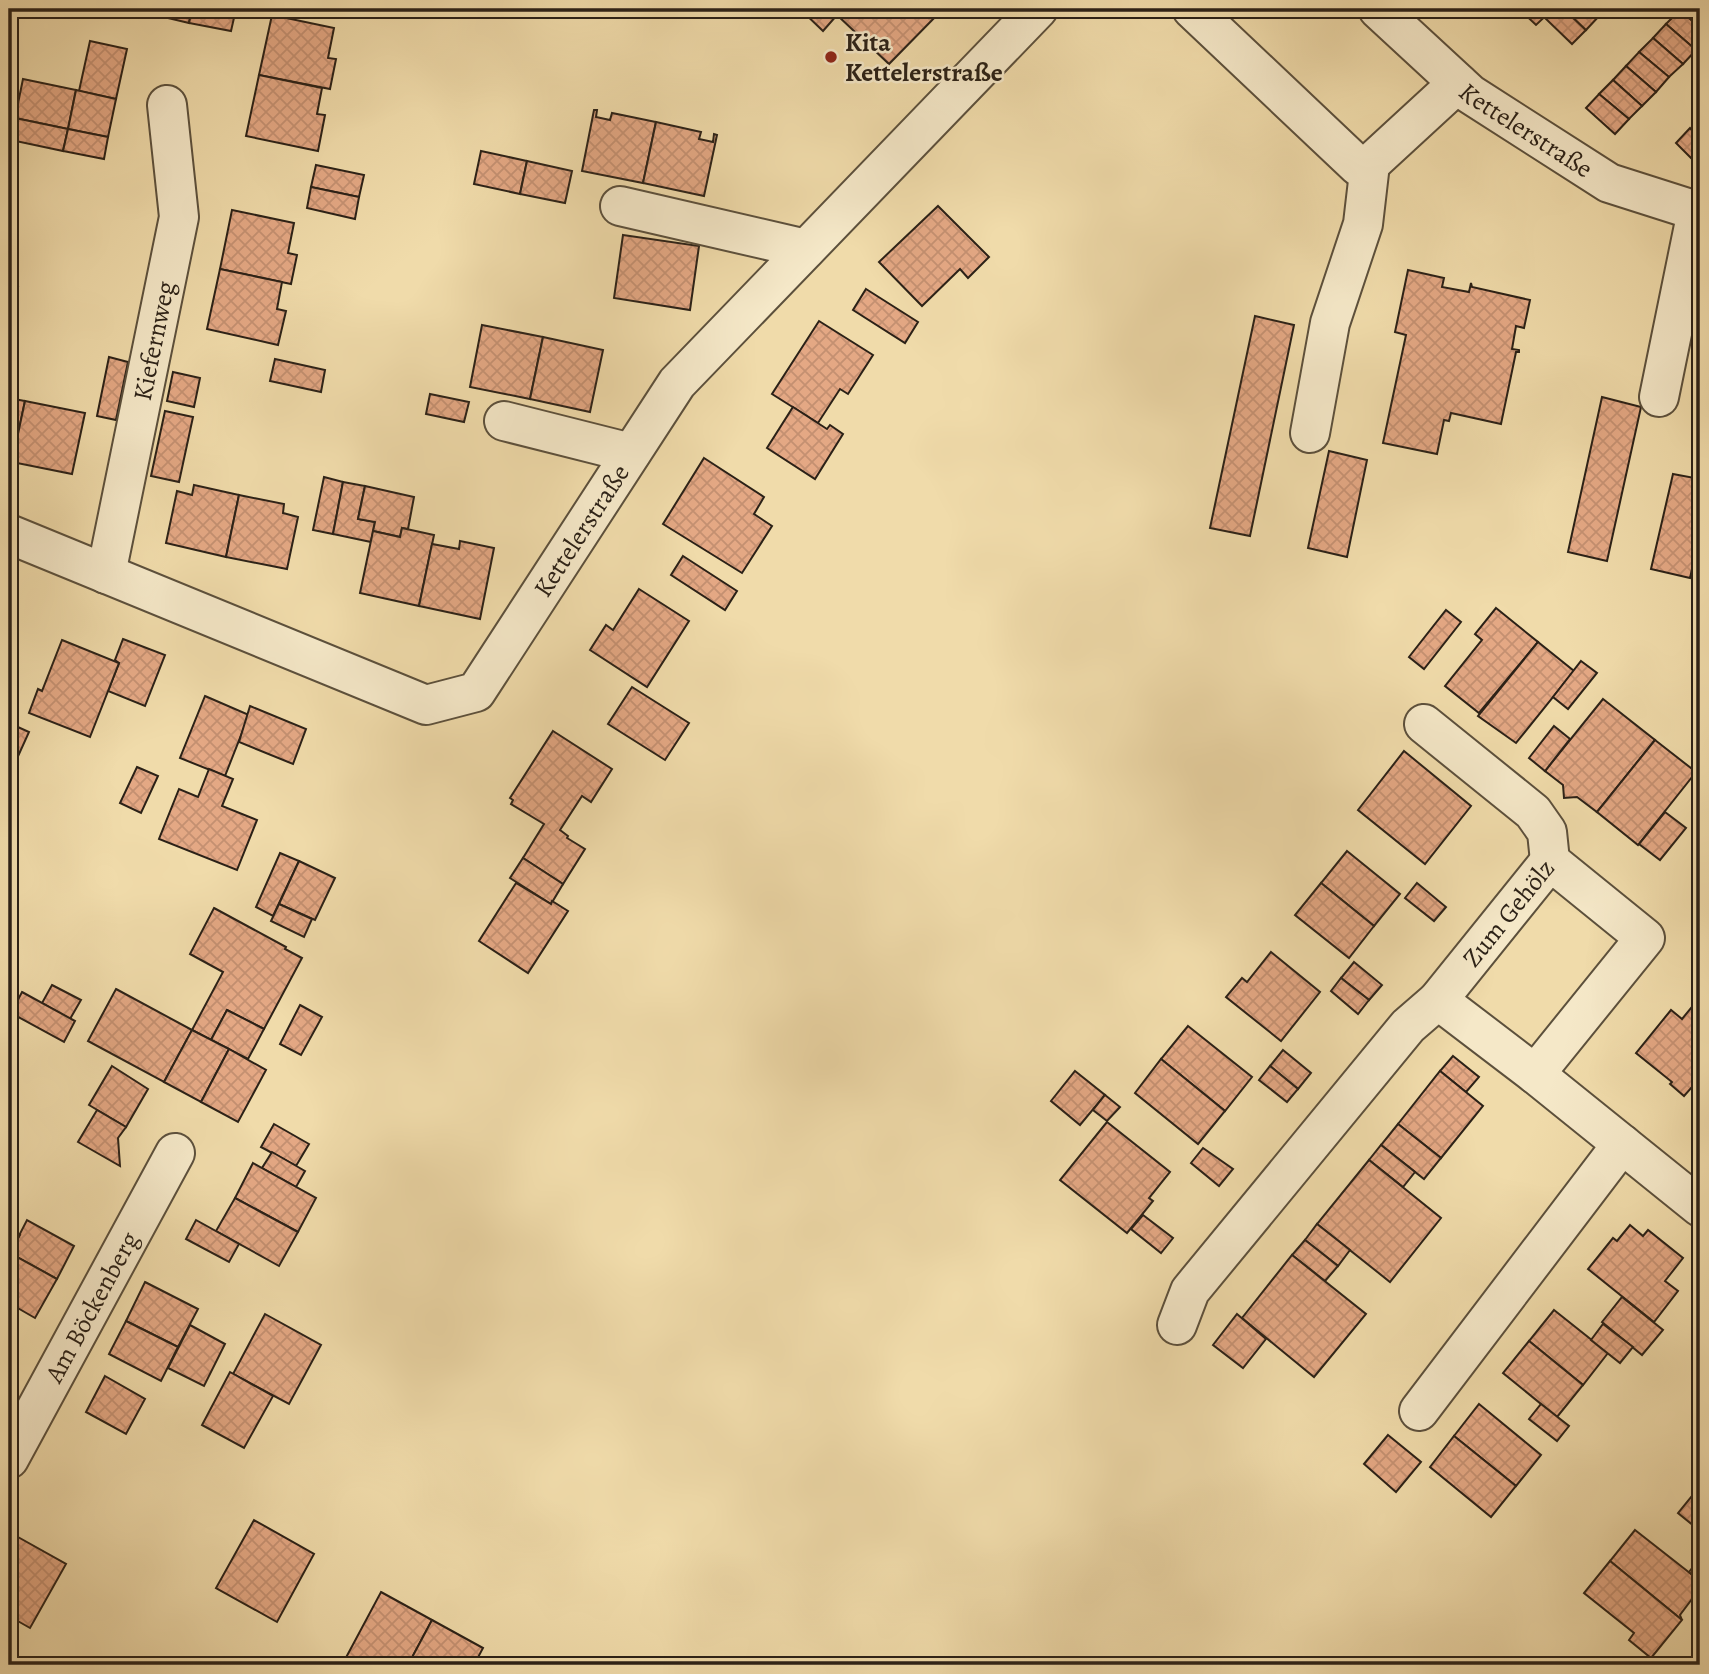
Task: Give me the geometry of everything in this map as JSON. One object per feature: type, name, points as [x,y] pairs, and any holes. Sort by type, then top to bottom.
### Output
[{"type":"street","name":"Kettelerstraße","points":[[9,534],[426,705],[475,692],[677,383],[1038,9]]},
{"type":"street","points":[[1192,9],[1358,166],[1370,164],[1458,83]]},
{"type":"street","name":"Kettelerstraße","points":[[1378,9],[1470,94],[1609,183],[1698,211]]},
{"type":"street","name":"Kiefernweg","points":[[106,574],[179,217],[167,105]]},
{"type":"street","points":[[1310,433],[1330,323],[1363,224],[1370,164]]},
{"type":"street","points":[[621,206],[806,249]]},
{"type":"street","points":[[1659,397],[1698,211]]},
{"type":"street","points":[[504,421],[631,453]]},
{"type":"street","points":[[1424,724],[1533,811],[1547,832],[1550,861]]},
{"type":"street","name":"Zum Gehölz","points":[[1177,1325],[1190,1291],[1408,1026],[1438,1000],[1550,861],[1645,938],[1535,1074]]},
{"type":"street","points":[[1438,1000],[1700,1207]]},
{"type":"street","points":[[1419,1411],[1622,1144]]},
{"type":"street","name":"Am Böckenberg","points":[[9,1459],[175,1153]]},
{"type":"building","points":[[148,9],[192,9],[189,23],[147,13]]},
{"type":"building","points":[[192,9],[236,9],[231,31],[189,23]]},
{"type":"building","points":[[800,9],[943,9],[889,64],[837,15],[823,31]]},
{"type":"building","points":[[1519,9],[1553,9],[1536,25]]},
{"type":"building","points":[[1553,9],[1564,9],[1586,30],[1572,44],[1545,18]]},
{"type":"building","points":[[1564,9],[1593,9],[1600,15],[1586,30]]},
{"type":"building","points":[[1700,9],[1700,28],[1680,10]]},
{"type":"building","points":[[1680,10],[1700,28],[1700,45],[1696,50],[1666,24]]},
{"type":"building","points":[[272,15],[334,28],[328,58],[336,59],[330,89],[259,75]]},
{"type":"building","points":[[1666,24],[1696,50],[1683,64],[1653,38]]},
{"type":"building","points":[[1653,38],[1683,64],[1669,77],[1639,52]]},
{"type":"building","points":[[90,41],[127,49],[116,99],[79,91]]},
{"type":"building","points":[[1639,52],[1669,77],[1656,92],[1626,66]]},
{"type":"building","points":[[1626,66],[1656,92],[1642,106],[1613,80]]},
{"type":"building","points":[[259,75],[322,88],[317,114],[325,115],[318,151],[246,136]]},
{"type":"building","points":[[23,79],[76,90],[68,129],[15,118]]},
{"type":"building","points":[[1613,80],[1642,106],[1629,119],[1599,94]]},
{"type":"building","points":[[76,90],[116,99],[108,137],[68,129]]},
{"type":"building","points":[[1599,94],[1629,119],[1615,134],[1586,108]]},
{"type":"building","points":[[594,110],[597,110],[596,117],[610,120],[612,113],[656,122],[643,183],[582,171]]},
{"type":"building","points":[[15,118],[68,129],[63,151],[11,140]]},
{"type":"building","points":[[656,122],[701,132],[699,139],[713,142],[714,134],[717,135],[704,196],[643,183]]},
{"type":"building","points":[[1690,128],[1700,139],[1700,167],[1676,143]]},
{"type":"building","points":[[68,129],[108,137],[104,159],[63,151]]},
{"type":"building","points":[[481,151],[527,161],[520,194],[474,184]]},
{"type":"building","points":[[527,161],[572,171],[565,203],[520,194]]},
{"type":"building","points":[[316,165],[364,175],[359,197],[311,187]]},
{"type":"building","points":[[311,187],[359,197],[355,219],[307,208]]},
{"type":"building","points":[[938,206],[989,257],[968,278],[960,269],[922,306],[879,262]]},
{"type":"building","points":[[232,210],[294,223],[288,253],[297,255],[291,284],[220,269]]},
{"type":"building","points":[[623,235],[699,246],[690,310],[614,298]]},
{"type":"building","points":[[220,269],[282,282],[277,309],[286,311],[278,345],[207,329]]},
{"type":"building","points":[[1408,270],[1444,278],[1442,287],[1469,292],[1471,283],[1472,287],[1530,300],[1524,328],[1516,326],[1512,349],[1519,352],[1516,352],[1501,424],[1451,413],[1449,421],[1444,420],[1437,454],[1383,443],[1406,335],[1395,332]]},
{"type":"building","points":[[9,285],[18,287],[14,307],[9,306]]},
{"type":"building","points":[[866,289],[918,322],[905,343],[853,310]]},
{"type":"building","points":[[1255,316],[1294,325],[1250,536],[1210,528]]},
{"type":"building","points":[[819,321],[873,355],[848,394],[840,389],[818,423],[772,394]]},
{"type":"building","points":[[482,325],[543,337],[530,399],[470,387]]},
{"type":"building","points":[[543,337],[603,350],[590,412],[530,399]]},
{"type":"building","points":[[109,357],[128,362],[116,420],[97,416]]},
{"type":"building","points":[[275,359],[325,370],[321,392],[270,381]]},
{"type":"building","points":[[173,372],[200,378],[194,407],[167,401]]},
{"type":"building","points":[[430,394],[469,402],[464,422],[426,414]]},
{"type":"building","points":[[1602,397],[1641,407],[1607,561],[1568,552]]},
{"type":"building","points":[[9,398],[25,401],[12,462],[9,461]]},
{"type":"building","points":[[25,401],[85,413],[72,474],[12,462]]},
{"type":"building","points":[[793,407],[827,429],[830,425],[843,434],[815,479],[767,448]]},
{"type":"building","points":[[165,411],[193,417],[179,482],[151,476]]},
{"type":"building","points":[[1329,451],[1367,460],[1347,557],[1308,548]]},
{"type":"building","points":[[704,458],[764,497],[754,514],[772,526],[742,573],[663,524]]},
{"type":"building","points":[[1673,474],[1700,479],[1700,534],[1690,578],[1651,569]]},
{"type":"building","points":[[324,477],[343,482],[333,534],[313,530]]},
{"type":"building","points":[[343,482],[365,486],[358,519],[375,522],[371,542],[333,534]]},
{"type":"building","points":[[194,485],[239,495],[226,557],[166,543],[177,491],[192,495]]},
{"type":"building","points":[[365,486],[414,497],[408,529],[402,528],[400,537],[373,531],[375,522],[358,519]]},
{"type":"building","points":[[239,495],[284,504],[283,513],[298,517],[287,569],[226,557]]},
{"type":"building","points":[[402,528],[434,535],[419,606],[360,593],[373,531],[400,537]]},
{"type":"building","points":[[460,541],[494,548],[480,619],[419,606],[432,544],[459,549]]},
{"type":"building","points":[[683,556],[737,591],[725,610],[671,575]]},
{"type":"building","points":[[639,589],[689,621],[647,687],[590,650],[606,625],[613,630]]},
{"type":"building","points":[[1496,608],[1538,642],[1479,713],[1445,686],[1482,640],[1475,634]]},
{"type":"building","points":[[1446,610],[1461,622],[1424,669],[1409,657]]},
{"type":"building","points":[[123,639],[165,655],[145,706],[108,691],[119,663],[115,660]]},
{"type":"building","points":[[62,640],[119,663],[90,737],[29,713],[38,689],[42,691]]},
{"type":"building","points":[[1538,642],[1574,671],[1516,743],[1478,716]]},
{"type":"building","points":[[1581,661],[1597,673],[1568,709],[1553,697]]},
{"type":"building","points":[[632,687],[689,723],[665,760],[608,724]]},
{"type":"building","points":[[205,696],[249,715],[225,776],[180,758]]},
{"type":"building","points":[[1603,699],[1655,740],[1597,812],[1577,797],[1564,798],[1563,785],[1545,771]]},
{"type":"building","points":[[250,706],[306,729],[293,764],[239,742]]},
{"type":"building","points":[[9,723],[29,732],[10,774],[9,774]]},
{"type":"building","points":[[1554,726],[1570,739],[1545,771],[1529,758]]},
{"type":"building","points":[[553,731],[612,769],[591,802],[582,796],[560,830],[567,838],[585,849],[563,884],[523,858],[544,824],[511,804],[513,800],[510,798]]},
{"type":"building","points":[[1655,740],[1696,772],[1638,845],[1597,812]]},
{"type":"building","points":[[1404,751],[1471,806],[1425,864],[1358,810]]},
{"type":"building","points":[[137,767],[158,776],[141,813],[120,803]]},
{"type":"building","points":[[209,769],[233,779],[222,806],[257,820],[237,870],[159,839],[179,789],[198,797]]},
{"type":"building","points":[[1665,812],[1686,828],[1660,860],[1639,844]]},
{"type":"building","points":[[1347,851],[1400,894],[1374,926],[1321,883]]},
{"type":"building","points":[[280,853],[299,861],[273,916],[256,907]]},
{"type":"building","points":[[523,858],[563,884],[551,904],[510,878]]},
{"type":"building","points":[[299,861],[335,878],[315,920],[279,904]]},
{"type":"building","points":[[516,883],[568,911],[528,973],[479,941]]},
{"type":"building","points":[[1321,883],[1374,926],[1349,958],[1295,915]]},
{"type":"building","points":[[1417,883],[1446,907],[1434,921],[1405,898]]},
{"type":"building","points":[[279,904],[312,919],[304,937],[271,921]]},
{"type":"building","points":[[214,908],[302,958],[264,1029],[227,1010],[211,1040],[192,1030],[223,972],[190,954]]},
{"type":"building","points":[[1271,952],[1320,992],[1281,1041],[1226,997],[1242,978],[1247,982]]},
{"type":"building","points":[[1354,962],[1382,985],[1369,1000],[1341,978]]},
{"type":"building","points":[[1341,978],[1369,1000],[1358,1014],[1331,991]]},
{"type":"building","points":[[52,985],[81,1000],[70,1019],[42,1003]]},
{"type":"building","points":[[116,989],[192,1030],[164,1082],[88,1041]]},
{"type":"building","points":[[22,992],[75,1021],[64,1042],[11,1013]]},
{"type":"building","points":[[1700,997],[1700,1095],[1691,1088],[1684,1096],[1670,1084],[1672,1082],[1636,1053],[1671,1010],[1682,1019]]},
{"type":"building","points":[[300,1005],[322,1017],[301,1055],[280,1044]]},
{"type":"building","points":[[227,1010],[264,1029],[248,1059],[211,1040]]},
{"type":"building","points":[[1188,1026],[1252,1077],[1225,1111],[1161,1059]]},
{"type":"building","points":[[192,1030],[229,1049],[201,1102],[164,1082]]},
{"type":"building","points":[[229,1049],[266,1070],[238,1122],[201,1102]]},
{"type":"building","points":[[1283,1050],[1311,1073],[1298,1089],[1270,1066]]},
{"type":"building","points":[[1453,1056],[1479,1077],[1466,1092],[1440,1071]]},
{"type":"building","points":[[1161,1059],[1225,1111],[1198,1144],[1135,1093]]},
{"type":"building","points":[[112,1066],[148,1089],[126,1127],[89,1105]]},
{"type":"building","points":[[1270,1066],[1298,1089],[1287,1102],[1259,1080]]},
{"type":"building","points":[[1075,1071],[1105,1095],[1080,1125],[1051,1101]]},
{"type":"building","points":[[1440,1071],[1483,1106],[1441,1158],[1398,1124]]},
{"type":"building","points":[[1105,1095],[1120,1107],[1107,1121],[1093,1110]]},
{"type":"building","points":[[97,1110],[126,1127],[118,1138],[120,1166],[78,1142]]},
{"type":"building","points":[[1107,1122],[1170,1172],[1149,1198],[1153,1201],[1127,1233],[1060,1180]]},
{"type":"building","points":[[274,1124],[309,1144],[296,1166],[261,1147]]},
{"type":"building","points":[[1398,1124],[1441,1158],[1424,1179],[1381,1145]]},
{"type":"building","points":[[1381,1145],[1415,1172],[1403,1187],[1369,1160]]},
{"type":"building","points":[[1203,1148],[1233,1169],[1219,1186],[1191,1163]]},
{"type":"building","points":[[272,1152],[305,1171],[296,1187],[262,1168]]},
{"type":"building","points":[[1369,1160],[1441,1218],[1390,1282],[1317,1224]]},
{"type":"building","points":[[253,1163],[316,1198],[298,1232],[235,1198]]},
{"type":"building","points":[[235,1198],[298,1232],[279,1266],[216,1231]]},
{"type":"building","points":[[1143,1215],[1173,1238],[1161,1253],[1131,1229]]},
{"type":"building","points":[[27,1220],[74,1246],[57,1279],[10,1253]]},
{"type":"building","points":[[196,1220],[239,1244],[229,1262],[186,1239]]},
{"type":"building","points":[[1317,1224],[1350,1250],[1338,1266],[1305,1240]]},
{"type":"building","points":[[1630,1225],[1643,1236],[1648,1230],[1683,1258],[1665,1281],[1678,1291],[1654,1322],[1588,1269],[1613,1238],[1617,1241]]},
{"type":"building","points":[[9,1230],[20,1235],[9,1254]]},
{"type":"building","points":[[1305,1240],[1338,1266],[1325,1281],[1292,1255]]},
{"type":"building","points":[[10,1253],[57,1279],[35,1318],[9,1303]]},
{"type":"building","points":[[1292,1255],[1366,1314],[1314,1377],[1242,1318]]},
{"type":"building","points":[[145,1282],[198,1309],[178,1347],[126,1321]]},
{"type":"building","points":[[1622,1297],[1663,1330],[1642,1355],[1602,1322]]},
{"type":"building","points":[[1554,1310],[1608,1353],[1583,1385],[1529,1341]]},
{"type":"building","points":[[265,1314],[321,1345],[289,1404],[233,1374]]},
{"type":"building","points":[[1237,1314],[1266,1339],[1243,1368],[1213,1345]]},
{"type":"building","points":[[126,1321],[178,1347],[161,1381],[109,1354]]},
{"type":"building","points":[[1603,1324],[1633,1347],[1620,1363],[1591,1340]]},
{"type":"building","points":[[190,1325],[225,1344],[204,1386],[168,1368]]},
{"type":"building","points":[[1529,1341],[1583,1385],[1557,1417],[1503,1373]]},
{"type":"building","points":[[230,1372],[273,1396],[244,1448],[202,1425]]},
{"type":"building","points":[[105,1376],[145,1399],[126,1434],[86,1412]]},
{"type":"building","points":[[1479,1404],[1541,1455],[1516,1486],[1454,1436]]},
{"type":"building","points":[[1541,1404],[1569,1426],[1557,1441],[1529,1419]]},
{"type":"building","points":[[1388,1435],[1421,1462],[1396,1492],[1364,1464]]},
{"type":"building","points":[[1454,1436],[1516,1486],[1491,1517],[1430,1467]]},
{"type":"building","points":[[1700,1486],[1700,1531],[1678,1513]]},
{"type":"building","points":[[254,1520],[314,1554],[277,1622],[216,1588]]},
{"type":"building","points":[[1635,1530],[1700,1581],[1700,1597],[1696,1603],[1692,1599],[1680,1615],[1682,1620],[1610,1561]]},
{"type":"building","points":[[9,1532],[66,1564],[30,1628],[9,1616]]},
{"type":"building","points":[[1700,1558],[1700,1581],[1689,1572]]},
{"type":"building","points":[[1610,1561],[1682,1620],[1651,1658],[1629,1640],[1634,1633],[1584,1593]]},
{"type":"building","points":[[381,1592],[432,1620],[408,1665],[342,1665]]},
{"type":"building","points":[[432,1620],[483,1648],[474,1665],[408,1665]]},
{"type":"place","name":"Kita Kettelerstraße","points":[[831,57]]}]
